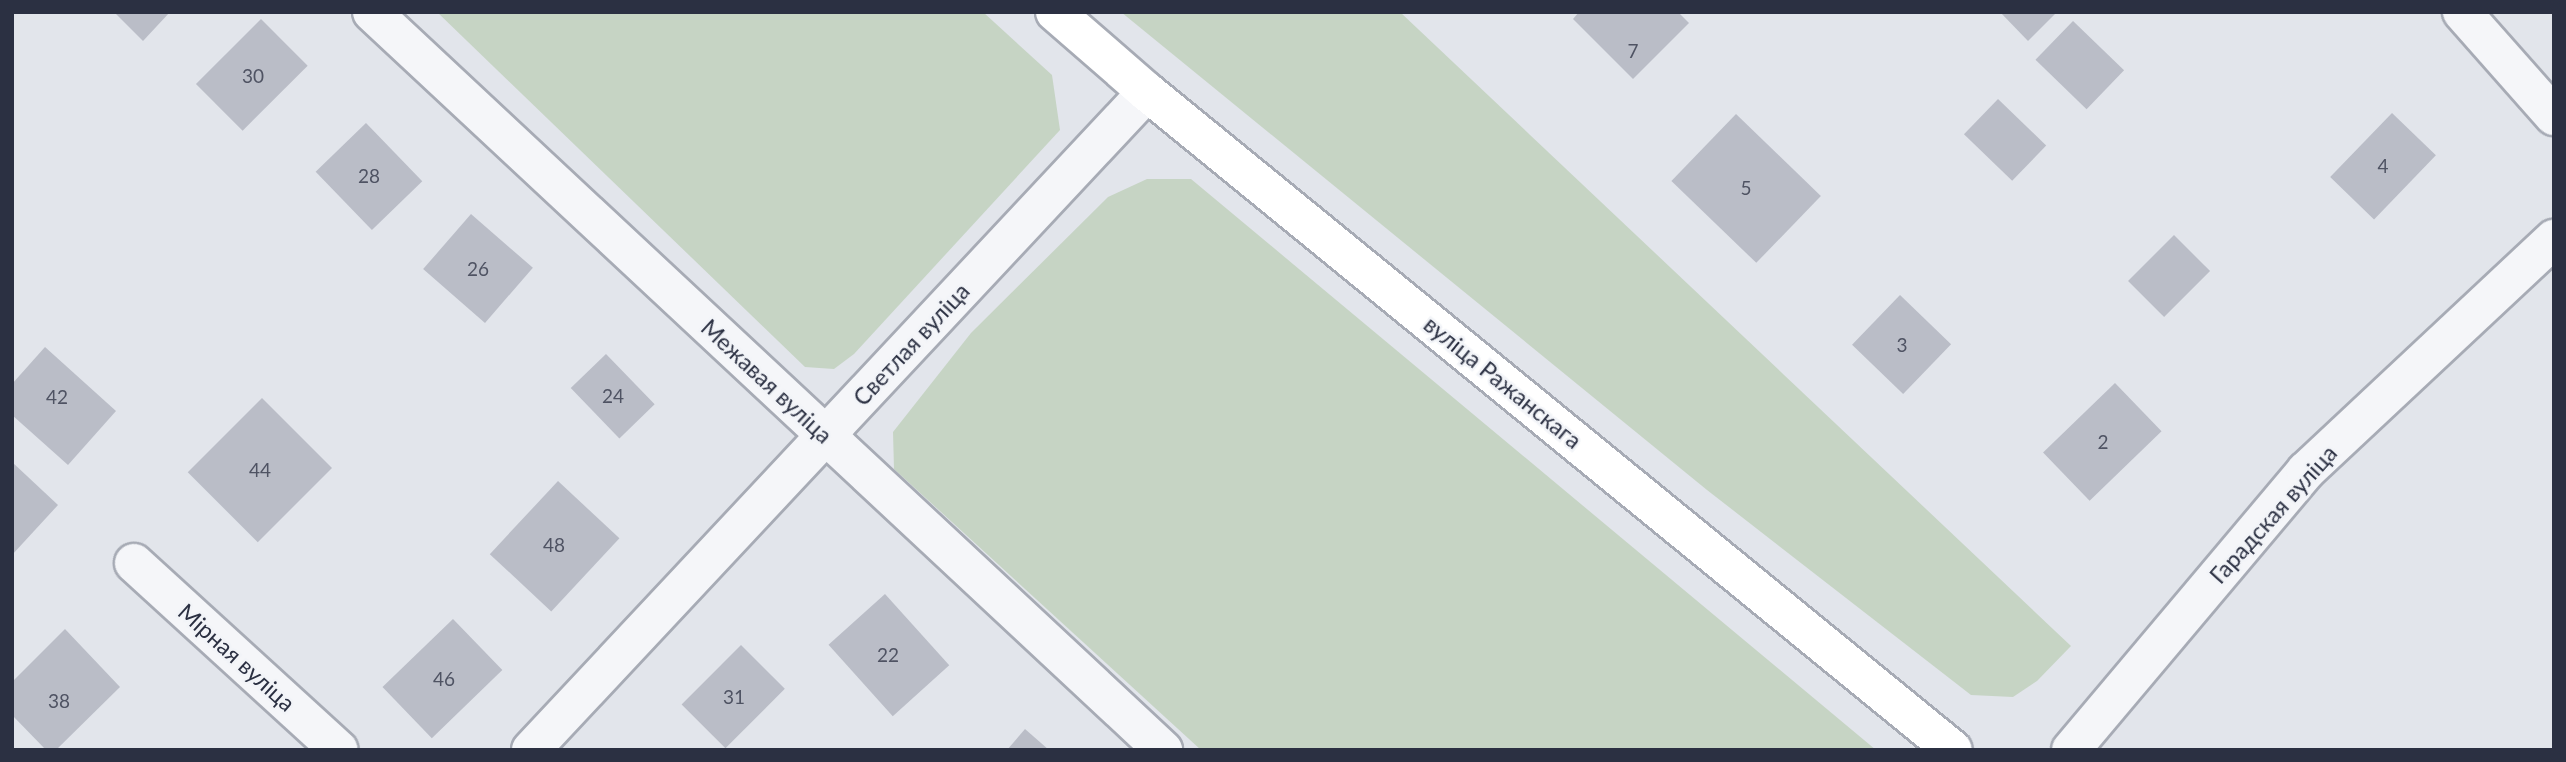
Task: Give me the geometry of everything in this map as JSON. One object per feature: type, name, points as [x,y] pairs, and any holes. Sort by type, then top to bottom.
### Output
[{"type":"street","name":"Межавая вуліца","points":[[372,12],[1163,750]]},
{"type":"street","name":"вуліца Ражанскага","points":[[1055,12],[1147,92],[1953,750]]},
{"type":"street","points":[[2462,12],[2554,116]]},
{"type":"street","name":"Светлая вуліца","points":[[531,750],[1147,92]]},
{"type":"street","name":"Гарадская вуліца","points":[[2071,750],[2306,471],[2554,239]]},
{"type":"street","name":"Мірная вуліца","points":[[134,564],[339,750]]},
{"type":"green space","points":[[437,12],[983,12],[1052,75],[1060,130],[854,354],[834,369],[805,367]]},
{"type":"green space","points":[[1121,12],[1400,12],[2071,646],[2037,681],[2013,697],[1971,695],[1707,490]]},
{"type":"green space","points":[[1147,179],[1191,179],[1876,750],[1201,750],[894,469],[893,432],[971,333],[1108,197]]},
{"type":"building","points":[[114,12],[170,12],[143,41]]},
{"type":"building","points":[[1579,12],[1678,12],[1689,23],[1633,79],[1573,19]]},
{"type":"building","points":[[2000,12],[2057,12],[2028,41]]},
{"type":"building","points":[[261,19],[308,66],[243,131],[196,84]]},
{"type":"building","points":[[2073,21],[2124,70],[2087,109],[2035,60]]},
{"type":"building","points":[[1998,99],[2046,146],[2012,181],[1964,134]]},
{"type":"building","points":[[2392,113],[2436,155],[2374,219],[2330,177]]},
{"type":"building","points":[[1736,114],[1821,196],[1756,263],[1671,181]]},
{"type":"building","points":[[366,123],[422,181],[372,230],[316,172]]},
{"type":"building","points":[[471,214],[533,268],[485,323],[423,269]]},
{"type":"building","points":[[2174,235],[2210,271],[2164,317],[2128,281]]},
{"type":"building","points":[[1900,295],[1951,344],[1903,394],[1852,345]]},
{"type":"building","points":[[45,347],[116,411],[68,465],[12,415],[12,384]]},
{"type":"building","points":[[606,354],[655,404],[619,438],[571,388]]},
{"type":"building","points":[[2115,383],[2162,431],[2090,501],[2043,452]]},
{"type":"building","points":[[262,398],[332,468],[258,542],[188,472]]},
{"type":"building","points":[[12,462],[58,505],[12,555]]},
{"type":"building","points":[[558,481],[619,538],[551,611],[490,554]]},
{"type":"building","points":[[885,594],[949,665],[893,716],[829,645]]},
{"type":"building","points":[[453,619],[502,670],[432,738],[383,687]]},
{"type":"building","points":[[65,629],[120,687],[56,750],[46,750],[12,715],[12,682]]},
{"type":"building","points":[[741,645],[785,689],[725,748],[682,704]]},
{"type":"building","points":[[1025,729],[1049,750],[1007,750]]}]
